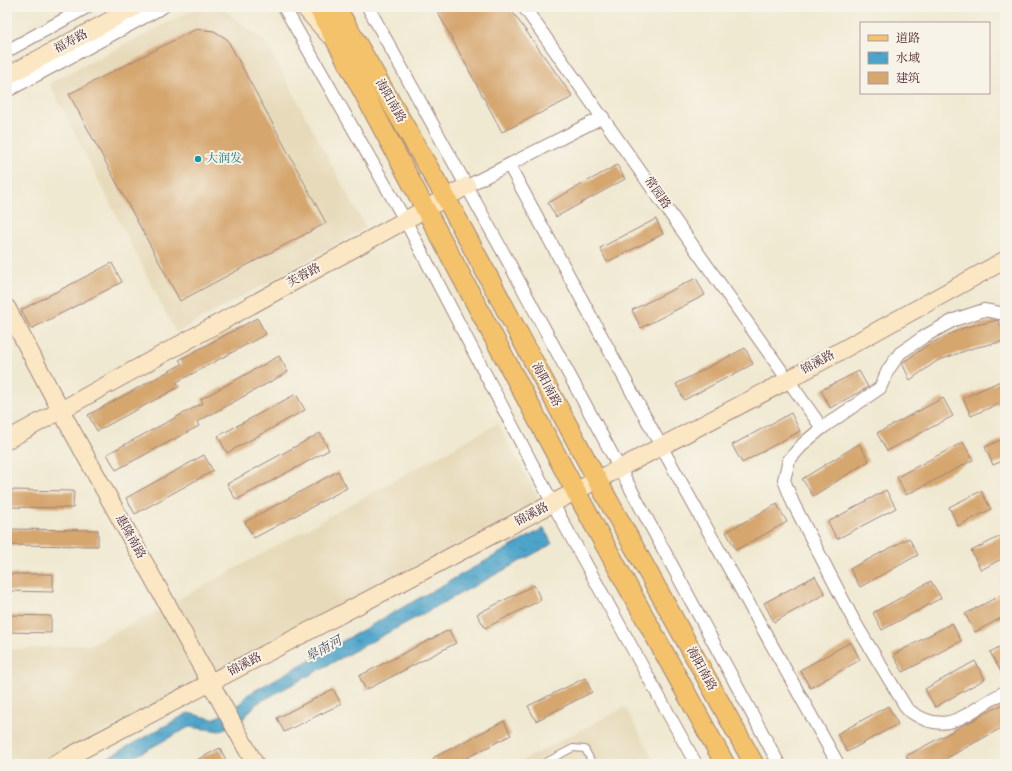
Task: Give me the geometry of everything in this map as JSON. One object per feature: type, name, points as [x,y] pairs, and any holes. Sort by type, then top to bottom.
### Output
[{"type":"main road","name":"海阳南路","points":[[318,7],[346,42],[446,198],[597,480],[754,764]]},
{"type":"main road","name":"海阳南路","points":[[336,7],[346,42],[426,209],[576,492],[726,764]]},
{"type":"street","points":[[7,52],[87,7]]},
{"type":"street","name":"福寿路","points":[[7,65],[113,7]]},
{"type":"street","name":"福寿路","points":[[7,76],[135,7]]},
{"type":"street","points":[[7,91],[163,7]]},
{"type":"street","points":[[284,7],[405,220],[553,504],[696,764]]},
{"type":"street","points":[[304,7],[346,42]]},
{"type":"street","points":[[343,7],[346,42]]},
{"type":"street","points":[[368,7],[467,186],[779,764]]},
{"type":"street","name":"常园路","points":[[524,7],[822,428]]},
{"type":"street","name":"芙蓉路","points":[[7,440],[467,186],[603,117]]},
{"type":"street","points":[[509,165],[661,446],[838,764]]},
{"type":"street","name":"锦溪路","points":[[55,764],[788,380],[1005,260]]},
{"type":"street","name":"惠隆南路","points":[[7,308],[61,411],[255,764]]},
{"type":"street","points":[[1005,314],[984,310],[954,320],[924,336],[900,353],[888,370],[880,388],[822,428],[804,443],[789,460],[784,480],[793,503],[854,621],[907,709],[920,719],[938,724],[959,719],[1005,692]]},
{"type":"lane","points":[[542,764],[573,748],[585,749],[594,764]]},
{"type":"shaded area","name":"大润发","points":[[199,7],[221,7],[266,43],[366,228],[176,333],[49,83]]},
{"type":"shaded area","points":[[498,423],[540,502],[195,682],[43,764],[7,764],[7,650],[92,644],[160,610]]},
{"type":"shaded area","points":[[625,707],[656,764],[516,764]]},
{"type":"water","points":[[544,528],[552,544],[256,704],[243,719],[220,731],[189,727],[121,764],[96,764],[188,713],[213,719],[237,707],[247,695]]},
{"type":"building","points":[[435,7],[509,7],[573,97],[502,132]]},
{"type":"building","name":"大润发","points":[[196,29],[214,31],[227,39],[326,223],[180,301],[69,94]]},
{"type":"building","points":[[617,165],[625,179],[556,217],[548,203]]},
{"type":"building","points":[[656,219],[663,234],[607,262],[600,248]]},
{"type":"building","points":[[112,263],[122,282],[31,329],[21,310]]},
{"type":"building","points":[[696,278],[705,295],[641,328],[632,310]]},
{"type":"building","points":[[257,318],[266,334],[177,382],[179,387],[97,431],[88,415],[182,364],[179,360]]},
{"type":"building","points":[[998,320],[1005,336],[1005,341],[973,348],[937,361],[910,380],[902,363],[929,344],[963,328]]},
{"type":"building","points":[[745,348],[753,364],[684,400],[676,384]]},
{"type":"building","points":[[279,356],[288,372],[197,422],[199,426],[116,470],[107,454],[203,403],[201,399]]},
{"type":"building","points":[[859,371],[868,387],[830,408],[821,390]]},
{"type":"building","points":[[1005,379],[1005,401],[971,416],[963,398]]},
{"type":"building","points":[[296,394],[305,410],[227,453],[218,436]]},
{"type":"building","points":[[943,398],[953,416],[887,451],[877,433]]},
{"type":"building","points":[[791,413],[800,431],[742,463],[732,445]]},
{"type":"building","points":[[320,433],[329,450],[236,500],[227,484]]},
{"type":"building","points":[[1005,438],[1005,460],[993,465],[985,447]]},
{"type":"building","points":[[963,442],[973,460],[906,495],[897,477]]},
{"type":"building","points":[[859,444],[869,461],[813,496],[802,479]]},
{"type":"building","points":[[204,455],[213,471],[135,514],[126,498]]},
{"type":"building","points":[[338,471],[347,488],[254,538],[245,522]]},
{"type":"building","points":[[7,490],[74,491],[73,508],[7,507]]},
{"type":"building","points":[[886,490],[896,508],[837,539],[828,522]]},
{"type":"building","points":[[981,491],[991,509],[958,526],[949,507]]},
{"type":"building","points":[[777,504],[787,522],[736,550],[726,532]]},
{"type":"building","points":[[7,529],[98,530],[98,546],[7,545]]},
{"type":"building","points":[[1005,534],[1005,557],[981,570],[971,551]]},
{"type":"building","points":[[909,538],[918,555],[860,587],[850,569]]},
{"type":"building","points":[[7,574],[53,574],[53,592],[7,591]]},
{"type":"building","points":[[815,576],[825,594],[774,622],[764,603]]},
{"type":"building","points":[[931,581],[941,598],[882,630],[873,613]]},
{"type":"building","points":[[534,585],[541,600],[485,628],[477,614]]},
{"type":"building","points":[[1005,593],[1005,616],[975,632],[965,614]]},
{"type":"building","points":[[7,615],[51,616],[51,633],[7,632]]},
{"type":"building","points":[[952,623],[961,641],[903,672],[893,655]]},
{"type":"building","points":[[449,630],[456,643],[366,690],[359,676]]},
{"type":"building","points":[[851,642],[860,660],[810,688],[800,670]]},
{"type":"building","points":[[1005,644],[1005,679],[990,652]]},
{"type":"building","points":[[975,661],[985,679],[935,707],[925,689]]},
{"type":"building","points":[[585,678],[592,692],[536,721],[528,706]]},
{"type":"building","points":[[333,689],[341,704],[284,732],[277,718]]},
{"type":"building","points":[[1005,703],[1005,726],[936,764],[911,764],[906,756]]},
{"type":"building","points":[[888,706],[898,724],[847,752],[837,734]]},
{"type":"building","points":[[504,721],[511,735],[455,764],[436,764],[433,758]]},
{"type":"building","points":[[220,748],[228,764],[189,764]]},
{"type":"place","name":"大润发","points":[[198,159]]},
{"type":"water label","name":"皋南河","points":[[324,650]]}]
